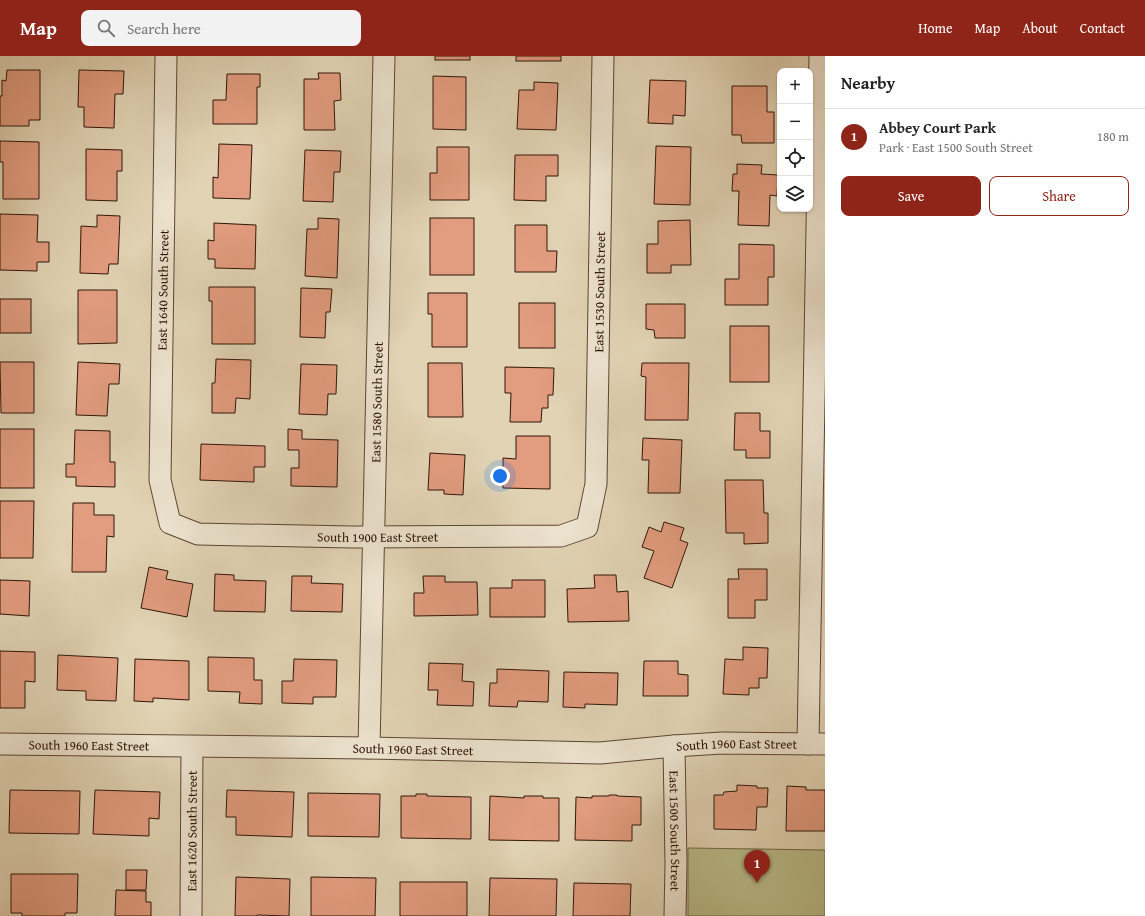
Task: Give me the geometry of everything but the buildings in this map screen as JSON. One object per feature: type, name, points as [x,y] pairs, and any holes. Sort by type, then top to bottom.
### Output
[{"type":"street","name":"East 1640 South Street","points":[[166,56],[160,480],[170,523]]},
{"type":"street","name":"East 1580 South Street","points":[[369,748],[384,56]]},
{"type":"street","name":"East 1530 South Street","points":[[587,527],[596,484],[603,56]]},
{"type":"street","points":[[816,744],[820,56]]},
{"type":"street","name":"South 1900 East Street","points":[[170,523],[198,534],[374,537],[561,536],[587,527]]},
{"type":"street","name":"South 1960 East Street","points":[[0,744],[369,748],[600,753],[722,743],[816,744]]},
{"type":"street","name":"East 1620 South Street","points":[[191,916],[192,746]]},
{"type":"street","name":"East 1500 South Street","points":[[674,746],[676,863],[675,916]]},
{"type":"green space","points":[[688,848],[825,850],[825,916],[688,916]]},
{"type":"place","name":"Abbey Court Park","points":[[757,883]]}]
